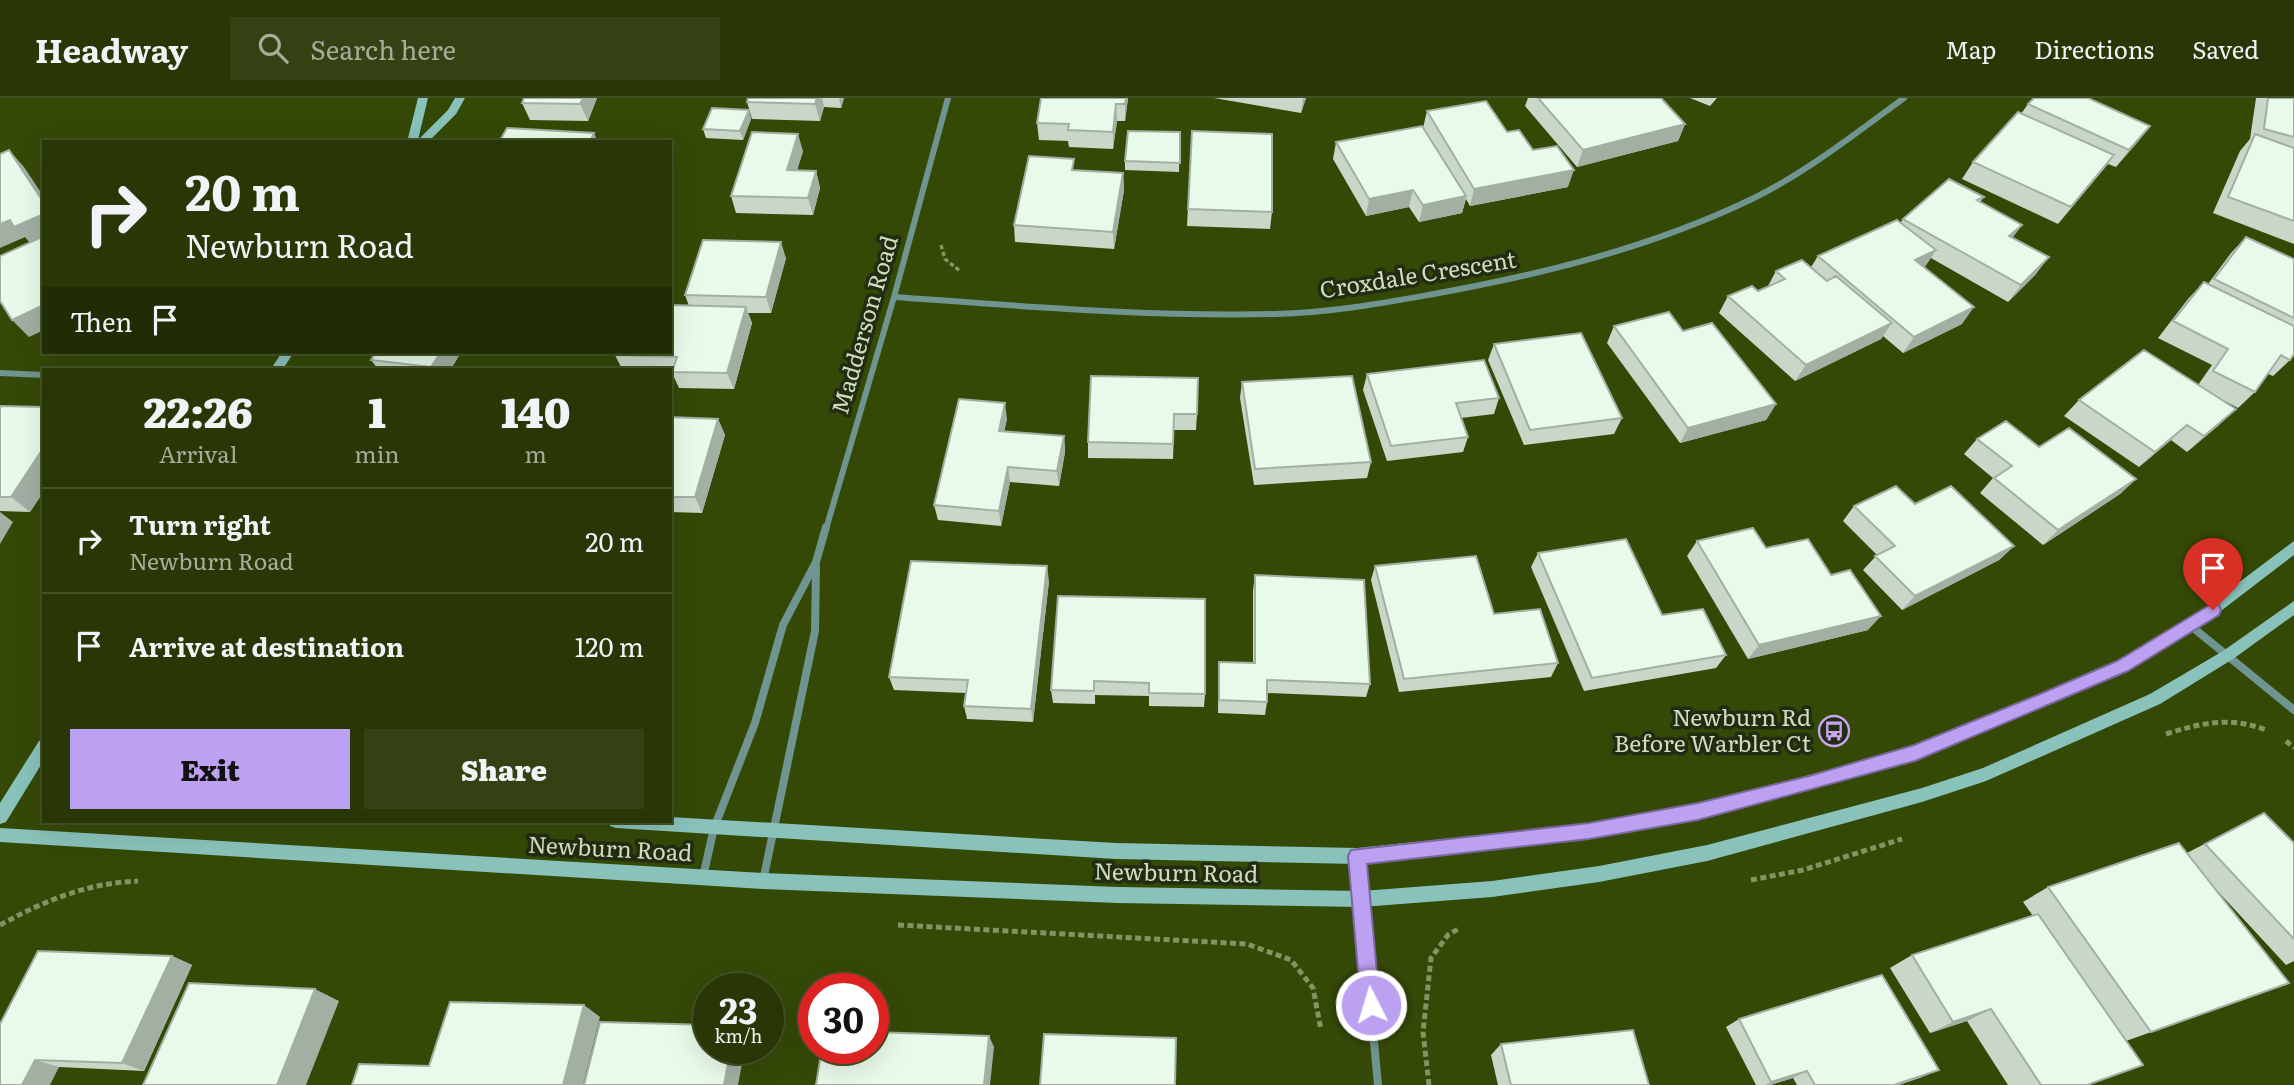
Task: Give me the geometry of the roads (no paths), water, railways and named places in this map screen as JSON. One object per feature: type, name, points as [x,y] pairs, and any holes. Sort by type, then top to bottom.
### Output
[{"type":"street","points":[[412,140],[423,98]]},
{"type":"street","points":[[424,140],[452,112],[460,98]]},
{"type":"street","name":"Madderson Road","points":[[703,877],[714,828],[755,723],[783,625],[816,562],[894,297],[948,98]]},
{"type":"street","name":"Croxdale Crescent","points":[[894,297],[1099,311],[1278,314],[1390,302],[1500,282],[1622,251],[1753,198],[1816,163],[1904,98]]},
{"type":"street","points":[[0,373],[42,375]]},
{"type":"street","name":"Newburn Road","points":[[645,823],[1116,851],[1357,856],[1589,831],[1698,812],[1809,784],[1915,753],[2122,666],[2191,626],[2294,548]]},
{"type":"street","name":"Madderson Road","points":[[763,881],[815,631],[816,562]]},
{"type":"street","name":"Newburn Road","points":[[0,835],[763,881],[1118,895],[1362,899],[1492,889],[1600,874],[1707,853],[1922,795],[1986,774],[2155,699],[2228,655],[2294,607]]},
{"type":"street","points":[[2191,626],[2294,710]]},
{"type":"street","points":[[0,817],[42,752]]},
{"type":"street","points":[[1357,856],[1378,1085]]},
{"type":"place","name":"Newburn Rd Before Warbler Ct","points":[[1834,731]]}]
